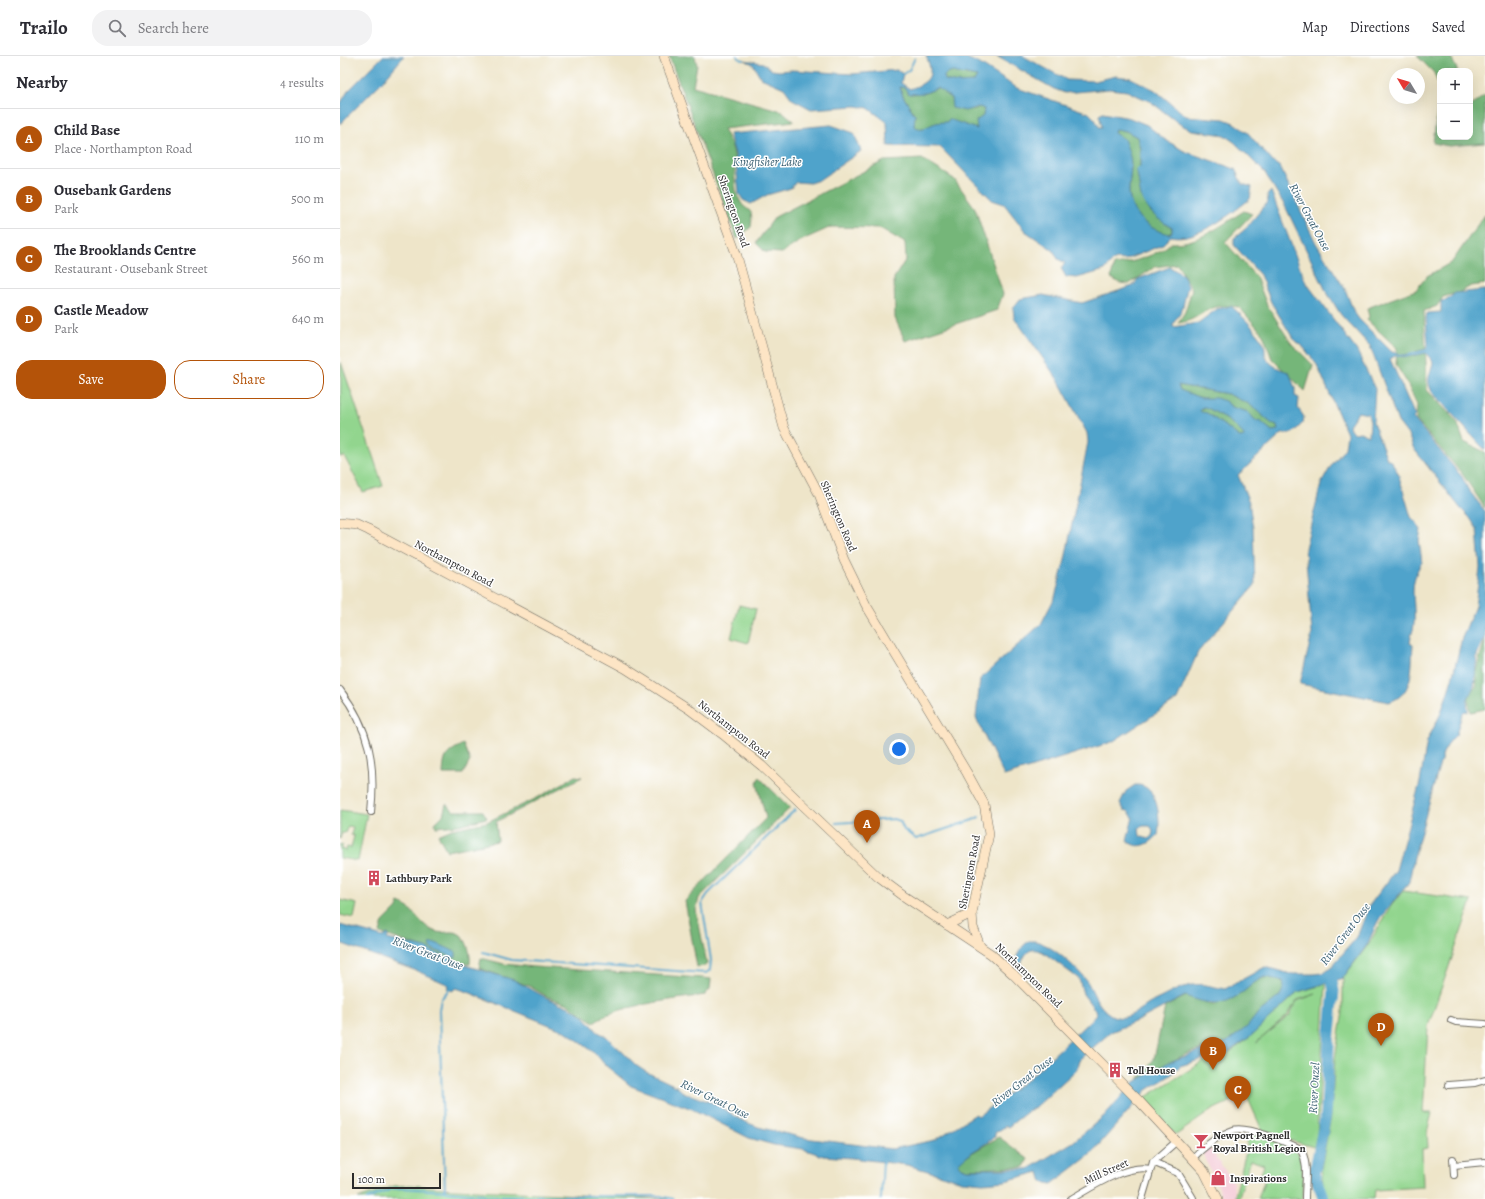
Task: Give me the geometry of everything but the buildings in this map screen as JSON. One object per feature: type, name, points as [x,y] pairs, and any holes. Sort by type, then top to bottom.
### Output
[{"type":"main road","name":"Sherington Road","points":[[664,56],[737,256],[784,428],[819,494],[844,560],[866,605],[984,804],[989,834],[972,913],[973,928],[980,946]]},
{"type":"main road","name":"Northampton Road","points":[[340,523],[357,525],[368,530],[625,668],[689,709],[762,766],[878,877],[980,946],[1014,974],[1193,1158],[1204,1171],[1218,1199]]},
{"type":"main road","points":[[947,925],[972,913]]},
{"type":"street","points":[[340,690],[358,717],[368,745],[374,781],[371,812]]},
{"type":"street","points":[[1451,1020],[1456,1022],[1485,1024]]},
{"type":"street","points":[[1448,1085],[1475,1083],[1485,1080]]},
{"type":"street","points":[[1193,1158],[1202,1149],[1233,1129],[1242,1129],[1275,1138],[1301,1149],[1305,1158],[1306,1170],[1305,1199]]},
{"type":"street","points":[[1142,1199],[1150,1178],[1150,1169],[1153,1162],[1177,1141]]},
{"type":"street","points":[[1153,1162],[1178,1173],[1193,1198]]},
{"type":"street","points":[[1454,1175],[1454,1162],[1485,1162]]},
{"type":"street","name":"Mill Street","points":[[1071,1199],[1105,1180],[1140,1167],[1150,1169]]},
{"type":"shaded area","points":[[1209,1147],[1233,1182],[1235,1199],[1221,1199],[1219,1188],[1203,1155],[1204,1151]]},
{"type":"green space","points":[[669,56],[695,56],[697,65],[693,86],[782,111],[794,121],[723,129],[730,142],[735,160],[735,184],[738,196],[740,201],[752,215],[751,227],[737,239]]},
{"type":"green space","points":[[1417,56],[1450,56],[1456,68],[1437,68],[1437,81],[1434,73]]},
{"type":"green space","points":[[948,72],[977,77],[974,82],[957,83],[945,80],[944,76]]},
{"type":"green space","points":[[900,86],[905,88],[909,94],[925,93],[938,88],[951,98],[973,110],[979,107],[984,109],[983,116],[977,129],[947,122],[937,123],[918,129],[914,126],[915,115],[903,96]]},
{"type":"green space","points":[[1485,95],[1485,143],[1449,146],[1433,143],[1437,112],[1437,140],[1473,140],[1473,104]]},
{"type":"green space","points":[[1115,129],[1126,131],[1137,137],[1140,148],[1140,166],[1136,170],[1141,196],[1155,215],[1172,228],[1172,232],[1168,234],[1153,229],[1141,220],[1133,208],[1130,200],[1129,189],[1131,167],[1114,133]]},
{"type":"green space","points":[[922,159],[954,179],[975,208],[1003,294],[997,310],[905,341],[895,318],[894,278],[906,259],[905,243],[880,228],[831,227],[800,241],[782,253],[765,252],[756,243],[775,217],[884,161]]},
{"type":"green space","points":[[1244,211],[1252,214],[1225,242],[1256,277],[1267,305],[1291,343],[1313,365],[1305,391],[1272,359],[1263,334],[1239,307],[1216,307],[1194,318],[1178,323],[1185,312],[1192,289],[1177,264],[1155,267],[1129,284],[1120,283],[1111,278],[1114,265],[1152,255],[1171,243],[1200,237],[1218,228]]},
{"type":"green space","points":[[1485,214],[1485,284],[1471,286],[1460,292],[1443,297],[1437,306],[1424,311],[1427,390],[1457,422],[1464,442],[1485,452],[1485,508],[1463,475],[1416,420],[1417,405],[1406,381],[1396,365],[1397,348],[1367,320],[1369,317],[1367,308],[1416,290],[1427,276],[1452,262]]},
{"type":"green space","points":[[341,362],[383,486],[363,492],[344,456],[340,457]]},
{"type":"green space","points":[[1178,385],[1228,394],[1249,404],[1271,423],[1277,426],[1278,430],[1272,431],[1261,422],[1255,420],[1248,412],[1232,407],[1225,401],[1192,396],[1180,390]]},
{"type":"green space","points":[[1204,407],[1214,411],[1227,420],[1239,429],[1245,437],[1241,438],[1207,413],[1202,413],[1200,411]]},
{"type":"green space","points":[[739,605],[756,609],[748,643],[731,638]]},
{"type":"green space","points":[[1485,639],[1485,709],[1471,712],[1469,695],[1476,687],[1477,678],[1475,674]]},
{"type":"green space","points":[[463,744],[470,761],[463,774],[443,774],[444,762],[447,755]]},
{"type":"green space","points":[[575,776],[582,777],[496,822],[498,841],[447,851],[438,835],[452,829],[487,822],[541,796]]},
{"type":"green space","points":[[759,777],[790,808],[699,898],[696,910],[707,964],[705,966],[697,967],[685,901],[766,818],[757,783]]},
{"type":"green space","points":[[446,804],[454,811],[483,811],[487,818],[459,825],[436,827],[435,823],[443,815]]},
{"type":"green space","points":[[340,810],[367,814],[358,861],[340,858],[340,844],[343,845],[341,849],[346,851],[347,847],[351,848],[354,836],[351,835],[353,827],[348,826],[345,833],[342,833],[340,839]]},
{"type":"green space","points":[[1403,891],[1472,901],[1428,1026],[1423,1113],[1432,1113],[1427,1132],[1428,1148],[1422,1149],[1423,1187],[1375,1190],[1374,1199],[1330,1199],[1324,1190],[1321,1169],[1331,1117],[1335,1058],[1343,1012],[1343,978],[1368,945],[1391,906]]},
{"type":"green space","points":[[340,900],[357,904],[354,918],[340,915]]},
{"type":"green space","points":[[399,903],[409,909],[431,930],[437,932],[455,932],[461,935],[466,941],[470,964],[458,963],[427,949],[380,933],[383,922],[397,908]]},
{"type":"green space","points":[[481,958],[504,964],[534,967],[711,979],[710,989],[705,995],[630,1007],[603,1016],[594,1022],[568,1004],[548,997],[529,986],[479,968]]},
{"type":"green space","points":[[1272,975],[1285,983],[1285,988],[1277,1000],[1258,1013],[1246,1030],[1227,1042],[1186,1054],[1138,1079],[1154,1059],[1165,1007],[1190,994],[1208,1004],[1214,1005],[1239,995],[1258,980]]},
{"type":"green space","points":[[1326,984],[1317,1134],[1314,1147],[1266,1134],[1262,1130],[1246,1094],[1212,1110],[1176,1135],[1141,1100],[1207,1059],[1223,1057],[1244,1042],[1298,992]],"holes":[[[1316,994],[1297,1001],[1289,1016],[1256,1043],[1287,1016],[1297,1000]]]},
{"type":"green space","points":[[1247,1132],[1291,1148],[1300,1156],[1303,1171],[1302,1199],[1258,1199],[1266,1176],[1261,1174],[1264,1165],[1251,1160],[1238,1199],[1236,1199],[1235,1196],[1247,1147]]},
{"type":"green space","points":[[999,1137],[1028,1159],[1024,1167],[968,1169],[961,1168],[958,1164],[963,1158]]},
{"type":"green space","points":[[411,1185],[453,1189],[668,1199],[358,1199],[394,1186]]},
{"type":"water","points":[[383,56],[404,56],[382,82],[340,124],[340,104],[348,91]]},
{"type":"water","points":[[926,56],[962,56],[980,64],[1017,88],[1089,113],[1095,119],[1099,127],[1102,127],[1099,115],[1103,113],[1130,118],[1147,125],[1164,139],[1184,151],[1235,169],[1242,184],[1252,187],[1250,199],[1223,219],[1202,231],[1181,237],[1171,236],[1162,245],[1125,260],[1117,259],[1112,261],[1105,270],[1077,278],[1066,277],[1061,268],[1065,263],[1058,259],[1053,250],[1025,231],[1004,204],[992,200],[940,147],[888,146],[887,122],[868,108],[856,106],[811,109],[792,99],[784,88],[761,78],[753,64],[744,60],[763,63],[772,70],[779,71],[792,70],[852,74],[897,70],[903,74],[901,83],[910,89],[926,81],[930,74],[929,63]],"holes":[[[948,72],[952,72],[977,77],[974,82],[957,83],[945,80],[944,76]],[[900,87],[905,88],[909,94],[925,93],[938,88],[951,98],[952,108],[965,111],[979,107],[984,109],[983,116],[976,121],[977,129],[949,119],[947,122],[940,122],[923,128],[917,128],[914,126],[915,115],[903,96]],[[1115,129],[1126,131],[1137,137],[1140,148],[1140,166],[1136,170],[1141,196],[1151,212],[1172,228],[1172,232],[1169,234],[1161,232],[1147,224],[1141,219],[1132,206],[1129,187],[1131,165],[1130,155],[1124,139],[1114,133]]]},
{"type":"water","name":"River Great Ouse","points":[[996,56],[1023,56],[1067,80],[1095,81],[1116,76],[1131,78],[1155,90],[1186,116],[1224,119],[1234,123],[1248,133],[1273,162],[1280,167],[1316,243],[1345,289],[1354,312],[1392,352],[1404,355],[1426,349],[1428,345],[1427,313],[1441,312],[1441,301],[1447,300],[1455,293],[1485,290],[1485,450],[1432,392],[1429,383],[1429,376],[1433,362],[1426,353],[1408,357],[1395,356],[1390,359],[1415,416],[1413,418],[1462,477],[1468,489],[1485,511],[1485,636],[1477,655],[1474,686],[1467,701],[1468,712],[1465,711],[1462,714],[1456,735],[1450,741],[1443,753],[1414,857],[1409,882],[1378,921],[1367,945],[1343,978],[1298,992],[1250,1037],[1224,1055],[1215,1055],[1180,1066],[1171,1075],[1147,1090],[1090,1155],[1052,1184],[1042,1182],[1039,1172],[1005,1181],[983,1183],[962,1181],[907,1165],[823,1156],[803,1149],[774,1145],[749,1138],[692,1109],[631,1086],[605,1065],[596,1054],[567,1032],[468,992],[456,988],[452,991],[447,988],[449,985],[417,971],[340,943],[340,925],[383,937],[388,934],[387,939],[426,948],[458,963],[514,980],[547,998],[582,1014],[598,1032],[606,1036],[637,1066],[646,1072],[676,1086],[683,1092],[718,1105],[741,1120],[758,1127],[804,1138],[892,1149],[935,1140],[976,1114],[978,1116],[1028,1079],[1096,1015],[1095,1010],[1083,994],[1079,979],[1043,952],[1037,950],[1029,951],[1026,954],[1018,972],[1012,967],[1020,950],[1028,942],[1034,941],[1042,943],[1061,955],[1084,978],[1097,1000],[1107,1012],[1117,1017],[1123,1017],[1135,1013],[1182,987],[1200,984],[1225,989],[1265,967],[1291,974],[1323,973],[1333,965],[1357,937],[1369,906],[1396,870],[1420,782],[1427,741],[1441,713],[1452,679],[1462,638],[1475,606],[1480,568],[1477,529],[1470,518],[1461,509],[1414,449],[1408,435],[1398,422],[1370,346],[1341,315],[1326,291],[1285,206],[1265,173],[1234,142],[1224,135],[1192,130],[1181,125],[1151,102],[1127,91],[1109,89],[1065,93],[1054,89]],"holes":[[[1265,977],[1283,981],[1284,987],[1280,996],[1258,1013],[1247,1027],[1227,1042],[1169,1062],[1133,1083],[1104,1116],[1073,1142],[1028,1169],[968,1169],[961,1168],[958,1164],[966,1156],[991,1140],[995,1136],[995,1133],[1006,1126],[1008,1127],[1038,1105],[1076,1070],[1082,1057],[1111,1032],[1139,1020],[1185,996],[1199,1001],[1212,1003],[1225,1002],[1239,995],[1254,983]]]},
{"type":"water","name":"Kingfisher Lake","points":[[831,125],[854,133],[861,151],[819,180],[810,183],[796,182],[791,188],[767,195],[751,204],[743,200],[739,194],[735,154],[729,134]]},
{"type":"water","points":[[1271,191],[1305,281],[1357,351],[1375,389],[1373,422],[1387,459],[1392,462],[1398,473],[1411,517],[1421,530],[1419,540],[1422,562],[1417,571],[1413,586],[1414,624],[1410,640],[1410,643],[1413,645],[1410,679],[1403,693],[1389,702],[1300,684],[1312,634],[1305,548],[1321,484],[1331,466],[1345,448],[1347,434],[1317,365],[1304,348],[1294,340],[1271,302],[1260,275],[1234,245],[1234,238],[1243,231],[1268,202],[1267,195]],"holes":[[[1358,412],[1368,414],[1370,421],[1369,436],[1360,432],[1355,433],[1350,429],[1349,425]]]},
{"type":"water","points":[[1170,267],[1183,275],[1188,286],[1182,309],[1173,327],[1198,323],[1217,309],[1231,306],[1253,328],[1263,342],[1268,361],[1278,368],[1289,372],[1295,388],[1295,396],[1299,398],[1298,408],[1304,417],[1303,423],[1293,433],[1282,434],[1238,475],[1249,502],[1253,528],[1255,585],[1198,652],[1177,700],[1112,742],[1004,776],[976,718],[980,679],[1041,624],[1055,597],[1065,560],[1088,442],[1087,433],[1058,380],[1014,317],[1013,308],[1020,299],[1043,295],[1082,303],[1133,286],[1138,279]],"holes":[[[1178,385],[1228,394],[1249,404],[1271,423],[1277,426],[1278,430],[1272,431],[1261,422],[1255,420],[1248,412],[1232,407],[1225,401],[1216,398],[1201,398],[1180,390]],[[1204,407],[1214,411],[1227,420],[1239,429],[1244,437],[1241,438],[1207,413],[1200,411],[1201,408]]]},
{"type":"water","points":[[1135,785],[1143,786],[1149,790],[1156,803],[1159,820],[1158,835],[1147,844],[1139,846],[1131,844],[1127,841],[1133,817],[1128,811],[1124,810],[1120,803],[1126,791]],"holes":[[[1143,826],[1150,826],[1153,830],[1152,836],[1148,839],[1140,836],[1139,828]]]},
{"type":"water","points":[[436,943],[456,952],[456,958],[432,949],[430,944]]},
{"type":"waterway","points":[[737,56],[744,60]]},
{"type":"waterway","points":[[903,74],[909,70],[915,58]]},
{"type":"waterway","points":[[483,952],[512,960],[706,973],[710,970],[711,960],[702,903],[708,894],[795,810]]},
{"type":"waterway","points":[[836,823],[894,819],[900,821],[904,830],[916,839],[979,817]]},
{"type":"waterway","name":"River Ouzel","points":[[1324,1199],[1314,1174],[1326,1114],[1329,1043],[1334,991],[1331,976]]},
{"type":"waterway","points":[[367,1199],[392,1189],[401,1188],[445,1191],[439,1010],[441,999],[451,987]]},
{"type":"waterway","points":[[881,1199],[883,1160]]},
{"type":"waterway","points":[[445,1191],[498,1196],[660,1196],[673,1199]]},
{"type":"place","name":"Child Base","points":[[867,843]]},
{"type":"place","name":"Lathbury Park","points":[[374,878]]},
{"type":"place","name":"Castle Meadow","points":[[1381,1046]]},
{"type":"place","name":"Toll House","points":[[1115,1070]]},
{"type":"place","name":"Ousebank Gardens","points":[[1213,1070]]},
{"type":"place","name":"The Brooklands Centre","points":[[1238,1109]]},
{"type":"place","name":"Newport Pagnell Royal British Legion","points":[[1201,1141]]},
{"type":"place","name":"Inspirations","points":[[1218,1178]]}]
